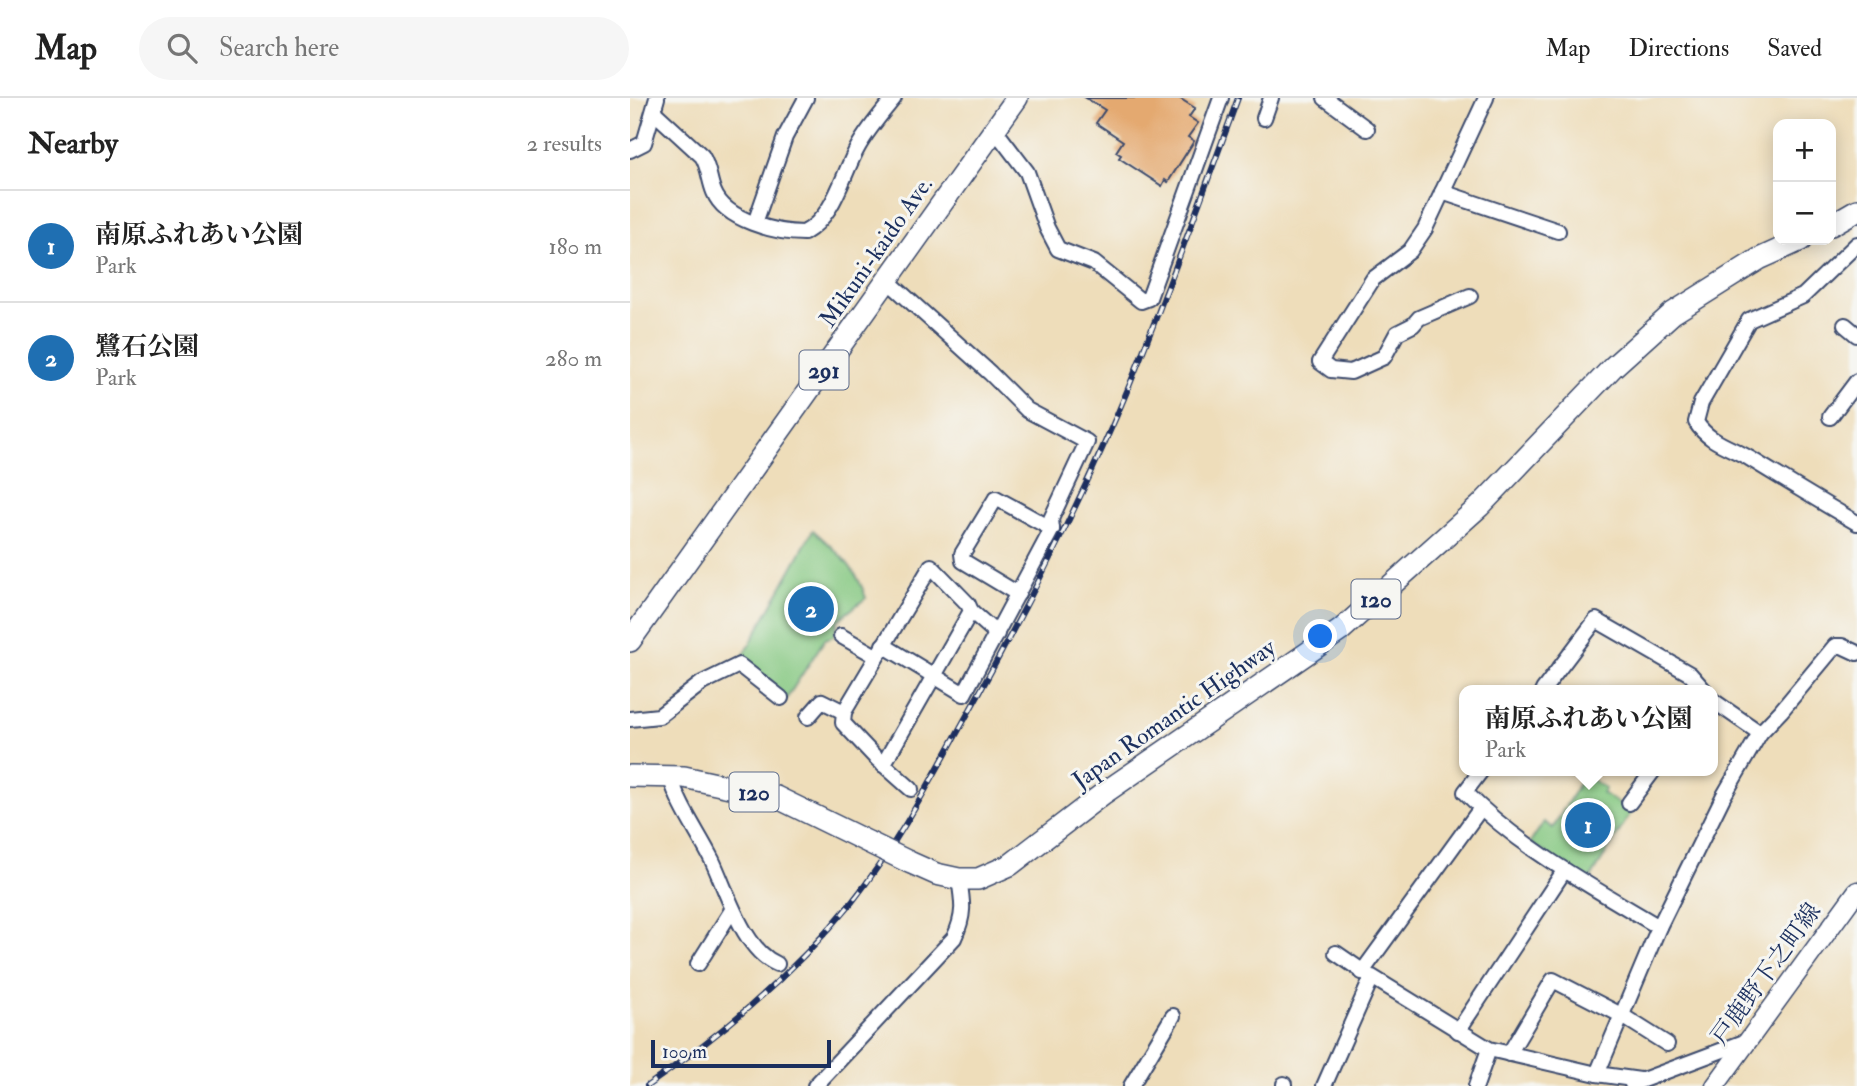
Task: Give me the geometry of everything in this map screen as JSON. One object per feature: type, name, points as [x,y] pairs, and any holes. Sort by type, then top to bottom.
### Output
[{"type":"highway","name":"Mikuni-kaido Ave.","points":[[630,642],[1017,98]]},
{"type":"highway","points":[[1836,222],[1857,210]]},
{"type":"highway","name":"Japan Romantic Highway","points":[[630,776],[670,776],[776,797],[936,874],[959,879],[978,879],[1010,865],[1104,793],[1341,630],[1480,506],[1613,367],[1653,330],[1673,313],[1720,282],[1790,245]]},
{"type":"main road","name":"戸鹿野下之町線","points":[[1715,1086],[1857,891]]},
{"type":"street","points":[[755,223],[785,136],[806,98]]},
{"type":"street","points":[[655,105],[702,156],[714,195],[736,218],[804,233],[812,228],[834,200],[859,144],[894,98]]},
{"type":"street","points":[[995,130],[1027,172],[1047,228],[1058,249],[1094,263],[1140,301],[1149,298],[1221,98]]},
{"type":"street","points":[[1264,118],[1271,98]]},
{"type":"street","points":[[1325,98],[1367,129]]},
{"type":"street","points":[[1470,296],[1419,317],[1413,325],[1397,333],[1384,357],[1351,372],[1331,370],[1320,362],[1373,279],[1410,251],[1425,229],[1486,98]]},
{"type":"street","points":[[630,150],[644,143],[655,105]]},
{"type":"street","points":[[1442,192],[1558,231]]},
{"type":"street","points":[[1857,244],[1803,296],[1749,320],[1701,403],[1696,422],[1702,432],[1717,442],[1857,523]]},
{"type":"street","points":[[841,636],[933,675],[964,694],[1052,529],[1051,519],[1087,442],[1027,410],[888,281]]},
{"type":"street","points":[[1845,325],[1857,335]]},
{"type":"street","points":[[1830,418],[1857,381]]},
{"type":"street","points":[[1018,594],[963,561],[962,554],[996,498],[1052,529]]},
{"type":"street","points":[[911,789],[883,765],[843,723],[844,712],[931,566],[968,604],[971,611],[996,634]]},
{"type":"street","points":[[883,765],[971,611]]},
{"type":"street","points":[[1547,685],[1597,620],[1690,674],[1700,685]]},
{"type":"street","points":[[1597,1074],[1659,927],[1723,797],[1760,733],[1835,646],[1842,646],[1857,653]]},
{"type":"street","points":[[630,719],[659,716],[702,683],[739,664],[781,698]]},
{"type":"street","points":[[808,717],[822,701],[844,712]]},
{"type":"street","points":[[1718,703],[1760,733]]},
{"type":"street","points":[[670,776],[675,795],[712,861],[732,909],[764,959],[777,964]]},
{"type":"street","points":[[1477,776],[1465,792],[1481,808],[1564,871],[1659,927]]},
{"type":"street","points":[[1629,803],[1649,776]]},
{"type":"street","points":[[1324,1086],[1367,975],[1481,808]]},
{"type":"street","points":[[1458,1031],[1564,871]]},
{"type":"street","points":[[815,1086],[954,939],[961,922],[963,906],[959,879]]},
{"type":"street","points":[[698,964],[732,909]]},
{"type":"street","points":[[1336,953],[1367,975],[1489,1049],[1634,1083],[1747,1041]]},
{"type":"street","points":[[1509,1054],[1553,980],[1621,1015],[1667,1044]]},
{"type":"street","points":[[1131,1086],[1173,1016]]},
{"type":"street","points":[[1476,1086],[1489,1049]]},
{"type":"green space","points":[[813,530],[851,568],[866,598],[838,620],[834,636],[825,639],[785,701],[740,662]]},
{"type":"green space","points":[[1583,776],[1605,788],[1602,793],[1623,806],[1635,806],[1589,881],[1530,843],[1544,822],[1553,828]]},
{"type":"building","points":[[1086,98],[1179,98],[1195,108],[1189,117],[1198,123],[1188,137],[1194,141],[1168,182],[1165,180],[1162,186],[1119,158],[1121,155],[1116,152],[1123,141],[1096,123],[1105,110]]},
{"type":"railway","points":[[647,1086],[730,1024],[806,953],[852,902],[913,812],[1010,635],[1093,469],[1144,349],[1238,98]]},
{"type":"place","name":"鷺石公園","points":[[811,609]]},
{"type":"place","name":"南原ふれあい公園","points":[[1588,825]]}]
